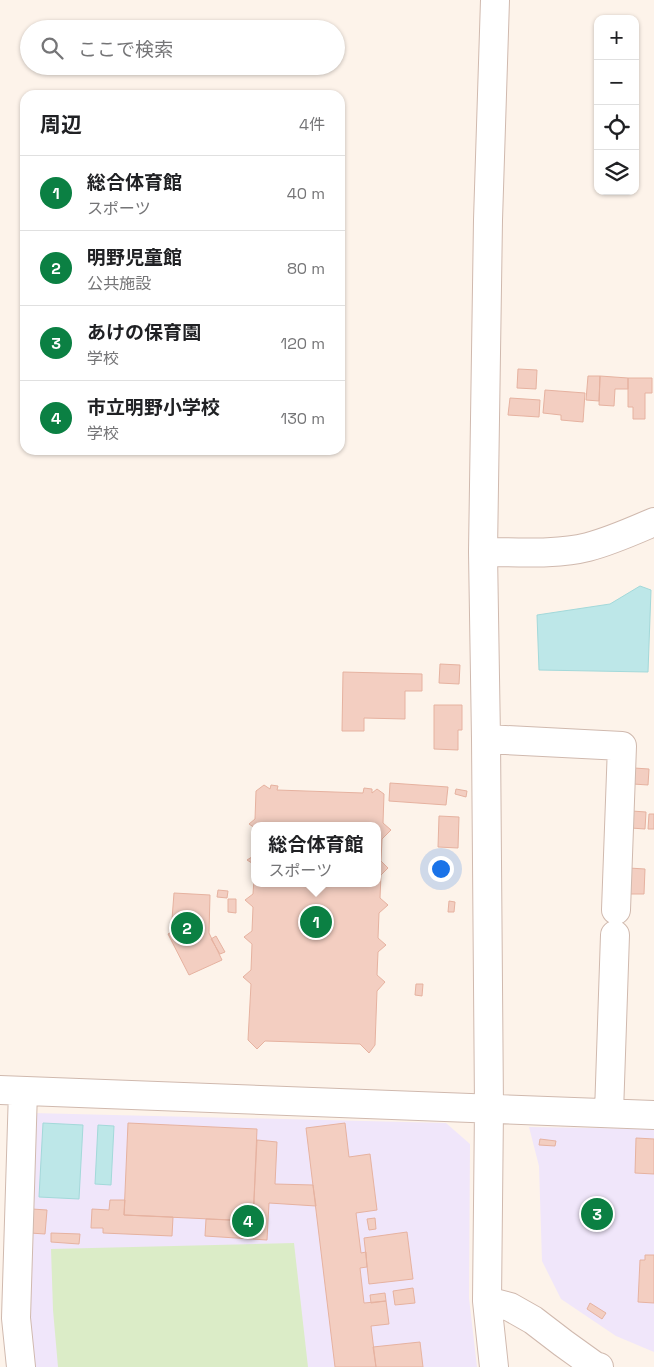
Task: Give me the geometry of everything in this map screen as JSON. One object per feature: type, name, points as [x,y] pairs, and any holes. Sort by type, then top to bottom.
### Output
[{"type":"street","points":[[494,1367],[487,1301],[489,1108],[483,552],[488,220],[495,0]]},
{"type":"street","points":[[483,552],[556,551],[587,547],[653,524]]},
{"type":"street","points":[[486,739],[622,746],[609,1112]]},
{"type":"street","points":[[21,1367],[16,1318],[12,1091],[654,1114]]},
{"type":"street","points":[[487,1301],[510,1307],[533,1320],[594,1366],[599,1367]]},
{"type":"shaded area","points":[[32,1113],[446,1123],[470,1144],[469,1298],[477,1367],[29,1367]]},
{"type":"shaded area","points":[[529,1127],[654,1129],[654,1352],[616,1336],[561,1299],[542,1261],[539,1166]]},
{"type":"green space","points":[[294,1243],[308,1367],[58,1367],[53,1310],[51,1249]]},
{"type":"water","points":[[640,586],[651,590],[648,672],[539,670],[537,615],[610,604]]},
{"type":"water","points":[[43,1123],[83,1125],[79,1199],[39,1197]]},
{"type":"water","points":[[98,1125],[114,1126],[111,1185],[95,1184]]},
{"type":"building","points":[[518,369],[537,370],[536,389],[517,388]]},
{"type":"building","points":[[588,376],[600,376],[599,401],[586,400]]},
{"type":"building","points":[[600,376],[628,378],[628,389],[615,389],[614,406],[599,405]]},
{"type":"building","points":[[628,378],[652,378],[652,393],[645,393],[645,419],[633,419],[633,407],[628,407]]},
{"type":"building","points":[[545,390],[585,393],[583,422],[561,420],[561,415],[543,413]]},
{"type":"building","points":[[510,398],[540,400],[539,417],[508,415]]},
{"type":"building","points":[[440,664],[460,665],[459,684],[439,683]]},
{"type":"building","points":[[343,672],[422,674],[422,691],[405,691],[405,719],[364,718],[364,731],[342,731]]},
{"type":"building","points":[[434,705],[462,705],[462,730],[458,730],[458,750],[434,749]]},
{"type":"building","points":[[634,768],[649,769],[648,785],[633,784]]},
{"type":"building","points":[[390,783],[448,787],[446,805],[389,801]]},
{"type":"building","points":[[264,785],[270,789],[271,785],[278,786],[277,790],[363,793],[364,788],[372,789],[372,793],[377,789],[384,794],[383,823],[391,830],[382,839],[381,861],[381,822],[251,822],[255,819],[256,791]]},
{"type":"building","points":[[456,789],[467,791],[466,797],[455,794]]},
{"type":"building","points":[[632,811],[646,812],[645,829],[631,828]]},
{"type":"building","points":[[649,814],[654,814],[654,829],[648,829]]},
{"type":"building","points":[[439,816],[459,817],[458,848],[438,847]]},
{"type":"building","points":[[381,861],[388,868],[381,875]]},
{"type":"building","points":[[629,868],[645,869],[644,894],[628,894]]},
{"type":"building","points":[[253,887],[380,887],[380,898],[388,905],[379,913],[378,938],[386,945],[378,952],[377,975],[385,982],[377,991],[375,1045],[369,1053],[360,1044],[265,1041],[257,1049],[248,1040],[251,984],[243,977],[251,970],[252,944],[244,937],[252,931],[253,907],[245,900],[253,894]]},
{"type":"building","points":[[218,890],[228,891],[227,898],[217,897]]},
{"type":"building","points":[[174,893],[210,895],[209,933],[222,960],[189,975],[168,934],[171,932]]},
{"type":"building","points":[[228,899],[236,899],[236,913],[228,912]]},
{"type":"building","points":[[449,901],[455,902],[454,912],[448,912]]},
{"type":"building","points":[[216,936],[225,952],[220,954],[211,939]]},
{"type":"building","points":[[416,984],[423,984],[422,996],[415,995]]},
{"type":"building","points":[[128,1123],[257,1129],[253,1221],[124,1215]]},
{"type":"building","points":[[345,1123],[349,1157],[370,1154],[377,1210],[356,1213],[361,1253],[366,1252],[367,1267],[360,1268],[364,1303],[386,1301],[389,1324],[371,1326],[376,1367],[335,1367],[306,1128]]},
{"type":"building","points":[[636,1138],[654,1139],[654,1174],[635,1173]]},
{"type":"building","points":[[540,1139],[556,1141],[555,1146],[539,1145]]},
{"type":"building","points":[[257,1140],[277,1142],[275,1184],[313,1185],[316,1206],[269,1203],[267,1240],[205,1236],[206,1219],[253,1221]]},
{"type":"building","points":[[110,1200],[125,1200],[124,1215],[173,1217],[172,1236],[103,1233],[103,1228],[91,1228],[92,1209],[109,1210]]},
{"type":"building","points":[[32,1209],[47,1210],[45,1234],[30,1233]]},
{"type":"building","points":[[375,1218],[376,1229],[369,1230],[367,1219]]},
{"type":"building","points":[[407,1232],[413,1279],[369,1284],[364,1238]]},
{"type":"building","points":[[51,1233],[80,1234],[79,1244],[51,1242]]},
{"type":"building","points":[[645,1255],[654,1255],[654,1303],[638,1302],[640,1260],[645,1260]]},
{"type":"building","points":[[413,1288],[415,1303],[395,1305],[393,1291]]},
{"type":"building","points":[[385,1293],[386,1301],[371,1303],[370,1295]]},
{"type":"building","points":[[590,1303],[606,1313],[602,1319],[587,1309]]},
{"type":"building","points":[[420,1342],[423,1367],[376,1367],[373,1347]]},
{"type":"place","name":"総合体育館","points":[[316,922]]},
{"type":"place","name":"明野児童館","points":[[187,928]]},
{"type":"place","name":"あけの保育園","points":[[597,1214]]},
{"type":"place","name":"市立明野小学校","points":[[248,1221]]}]
